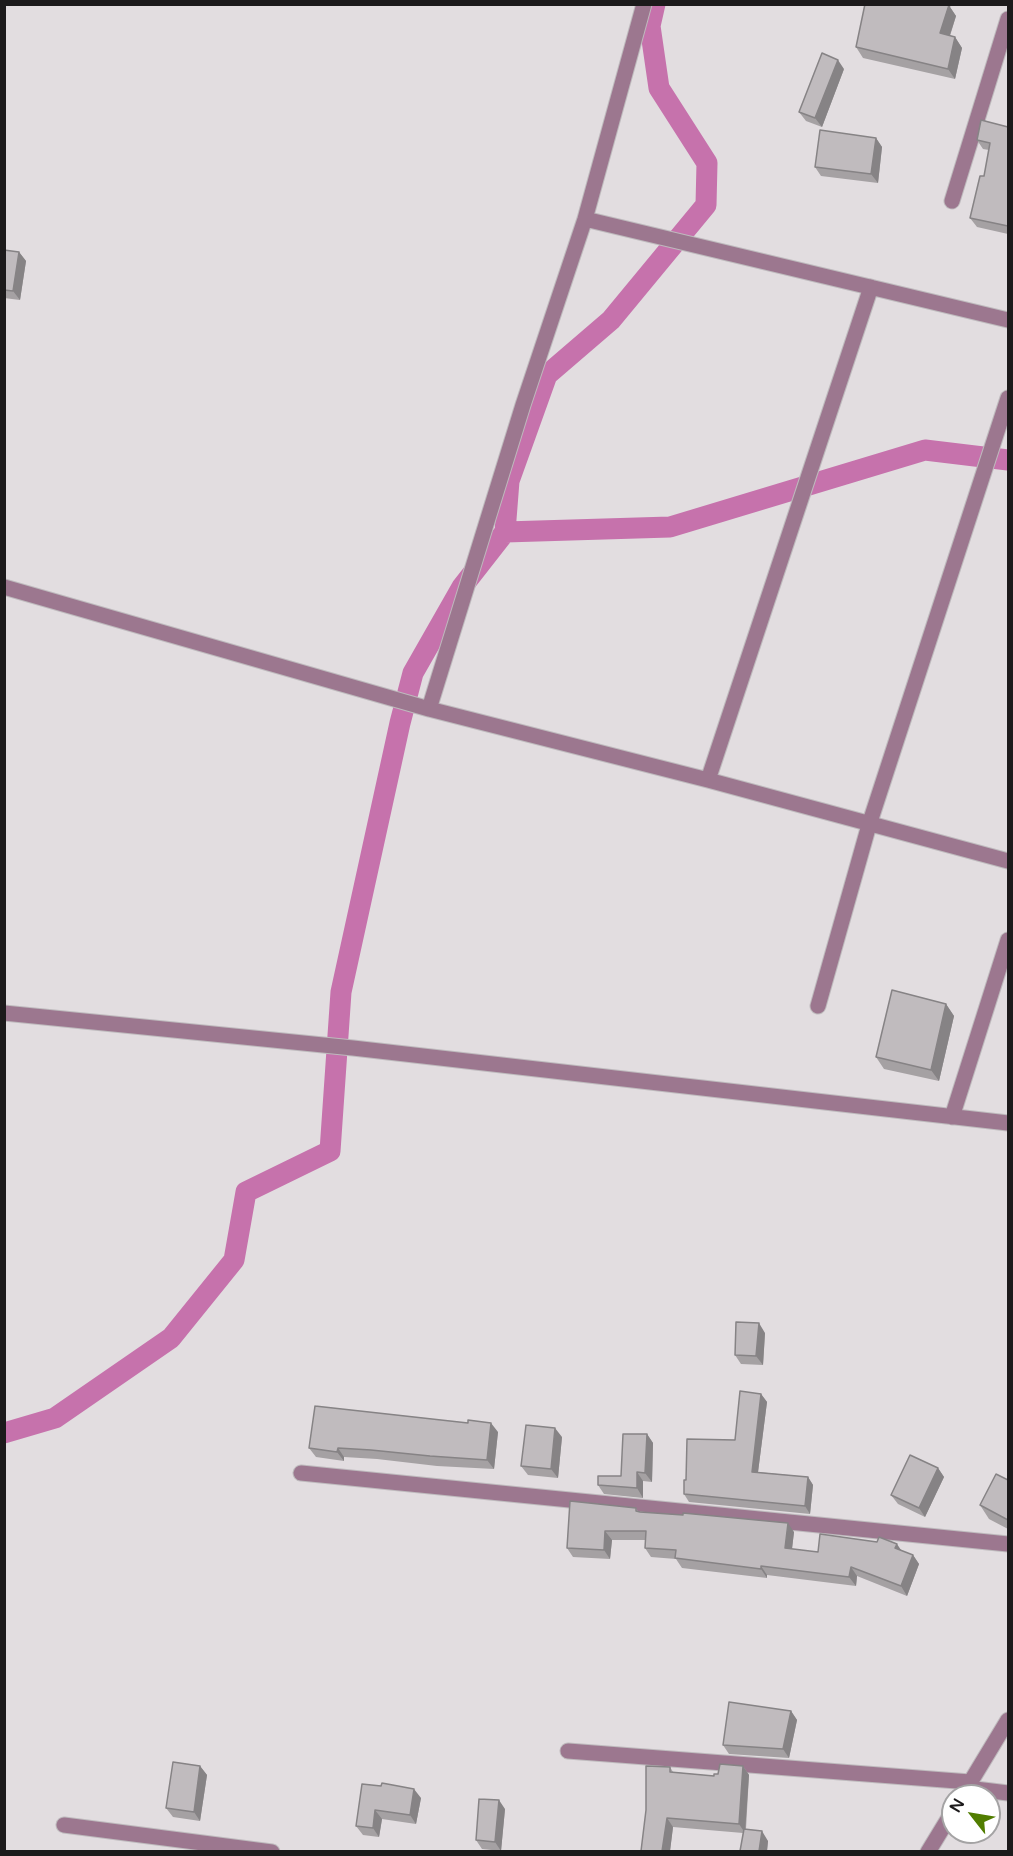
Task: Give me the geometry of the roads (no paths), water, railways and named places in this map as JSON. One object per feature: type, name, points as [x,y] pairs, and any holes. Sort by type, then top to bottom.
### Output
[{"type":"street","points":[[429,709],[523,405],[585,219],[644,4]]},
{"type":"street","points":[[952,201],[1008,19]]},
{"type":"street","points":[[585,219],[1008,320]]},
{"type":"street","points":[[708,780],[871,287]]},
{"type":"street","points":[[818,1006],[869,825],[1008,398]]},
{"type":"street","points":[[4,587],[429,709],[708,780],[1008,861]]},
{"type":"street","points":[[952,1117],[1008,940]]},
{"type":"street","points":[[4,1014],[353,1048],[1008,1123]]},
{"type":"street","points":[[301,1473],[1008,1544]]},
{"type":"street","points":[[969,1784],[1008,1720]]},
{"type":"street","points":[[568,1751],[941,1787]]},
{"type":"street","points":[[64,1825],[272,1851]]},
{"type":"street","points":[[928,1851],[941,1830]]},
{"type":"waterway","points":[[4,1433],[55,1418],[171,1338],[234,1260],[246,1192],[330,1151],[341,992],[413,673],[462,587],[505,532],[509,481],[547,375],[611,320],[706,205],[707,163],[659,88],[650,26],[655,4]]},
{"type":"waterway","points":[[505,532],[670,527],[925,450],[1008,460]]}]
